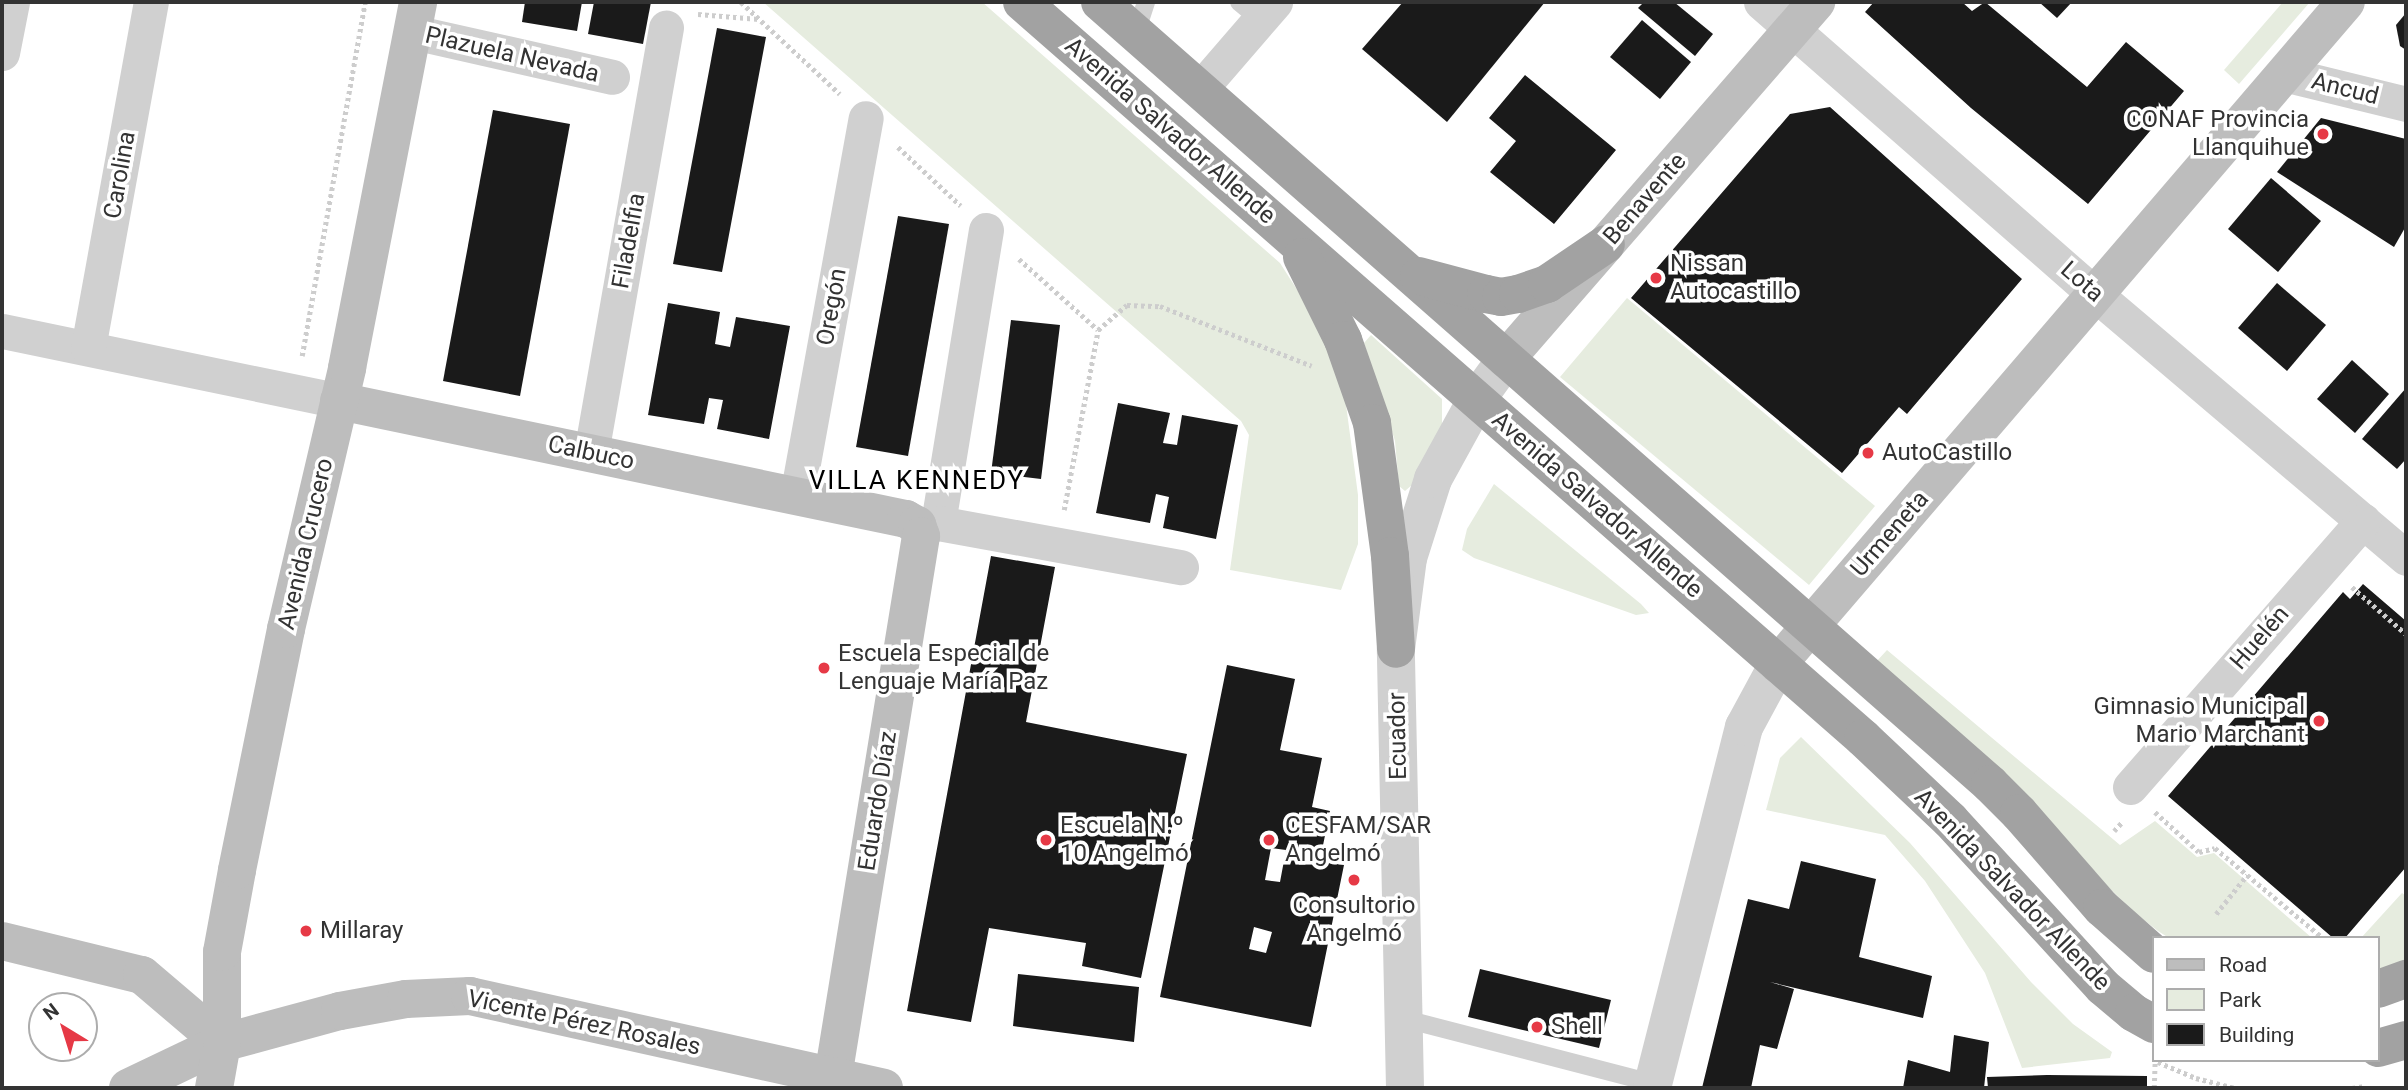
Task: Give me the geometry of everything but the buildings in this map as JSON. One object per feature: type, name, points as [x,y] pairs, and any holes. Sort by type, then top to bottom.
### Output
[{"type":"highway","name":"Avenida Salvador Allende","points":[[1022,2],[1778,664],[1950,820],[2103,987],[2134,1013],[2152,1023]]},
{"type":"highway","name":"Avenida Salvador Allende","points":[[1100,2],[1141,17],[1200,89],[1990,785],[2019,813],[2102,908],[2152,952]]},
{"type":"highway","points":[[1293,239],[1343,340],[1371,423],[1390,556],[1396,649]]},
{"type":"highway","points":[[1410,274],[1502,297],[1528,292],[1547,284],[1606,244]]},
{"type":"highway","points":[[2380,988],[2406,979]]},
{"type":"highway","points":[[2380,1047],[2406,1040]]},
{"type":"main road","name":"Urmeneta","points":[[1778,664],[2346,2]]},
{"type":"main road","name":"Benavente","points":[[1506,359],[1804,15]]},
{"type":"main road","name":"Avenida Crucero","points":[[214,1088],[222,1043],[222,952],[237,870],[286,629],[339,401],[415,17]]},
{"type":"main road","name":"Calbuco","points":[[339,401],[928,524]]},
{"type":"main road","name":"Eduardo Díaz","points":[[833,1077],[921,536],[928,524]]},
{"type":"main road","points":[[2,941],[142,975],[222,1043]]},
{"type":"main road","name":"Vicente Pérez Rosales","points":[[128,1088],[222,1043],[340,1011],[406,999],[470,996],[884,1088]]},
{"type":"street","points":[[2,53],[12,2]]},
{"type":"street","name":"Carolina","points":[[88,348],[151,2]]},
{"type":"street","name":"Lota","points":[[1761,2],[1804,15],[2095,294],[2406,558]]},
{"type":"street","points":[[1200,89],[1258,8]]},
{"type":"street","name":"Plazuela Nevada","points":[[415,17],[612,77]]},
{"type":"street","name":"Filadelfia","points":[[590,453],[666,28]]},
{"type":"street","name":"Ancud","points":[[2284,74],[2406,104]]},
{"type":"street","name":"Oregón","points":[[797,496],[866,118]]},
{"type":"street","name":"Eduardo Díaz","points":[[928,524],[986,230]]},
{"type":"street","name":"Calbuco","points":[[2,333],[88,348],[339,401]]},
{"type":"street","name":"Benavente","points":[[1477,399],[1506,359]]},
{"type":"street","name":"Ecuador","points":[[1405,1088],[1396,649],[1409,558],[1419,516],[1438,469],[1477,399]]},
{"type":"street","name":"Huelén","points":[[2130,787],[2363,521]]},
{"type":"street","name":"Calbuco","points":[[928,524],[1181,567]]},
{"type":"street","name":"Urmeneta","points":[[1652,1086],[1744,727],[1778,664]]},
{"type":"lane","points":[[1405,1018],[1652,1086]]},
{"type":"path","points":[[302,360],[365,2]]},
{"type":"path","points":[[666,28],[690,15],[760,19]]},
{"type":"path","points":[[1058,545],[1098,330]]},
{"type":"path","points":[[2366,599],[2406,634]]},
{"type":"path","points":[[2156,812],[2199,852],[2215,848],[2321,936]]},
{"type":"path","points":[[2216,914],[2247,875]]},
{"type":"path","points":[[2154,1088],[2155,1062]]},
{"type":"path","points":[[2160,1062],[2196,1078],[2235,1088]]},
{"type":"green space","points":[[763,2],[982,2],[1280,263],[1319,324],[1345,397],[1358,495],[1358,544],[1341,590],[1230,570],[1249,435],[1241,421]]},
{"type":"green space","points":[[2283,2],[2310,2],[2239,84],[2224,70]]},
{"type":"green space","points":[[1627,298],[1875,506],[1809,585],[1560,377]]},
{"type":"green space","points":[[1371,335],[1442,399],[1442,424],[1413,484],[1405,491],[1399,486],[1395,441],[1364,343]]},
{"type":"green space","points":[[1494,484],[1649,613],[1636,615],[1474,558],[1462,550],[1467,529]]},
{"type":"green space","points":[[1887,650],[2120,845],[2155,821],[2197,857],[2214,853],[2310,936],[2166,936],[2134,912],[1876,662]]},
{"type":"green space","points":[[1801,737],[1910,843],[2031,982],[2073,1024],[2112,1052],[2110,1058],[2022,1068],[1985,973],[1925,881],[1885,835],[1766,810],[1780,758]]},
{"type":"green space","points":[[2402,893],[2406,896],[2406,960],[2380,969],[2380,936],[2363,936]]},
{"type":"place","name":"CONAF Provincia Llanquihue","points":[[2323,134]]},
{"type":"place","name":"Nissan Autocastillo","points":[[1656,278]]},
{"type":"place","name":"AutoCastillo","points":[[1868,453]]},
{"type":"place","name":"Escuela Especial de Lenguaje María Paz","points":[[824,668]]},
{"type":"place","name":"Gimnasio Municipal Mario Marchant","points":[[2319,721]]},
{"type":"place","name":"Escuela N.º 10 Angelmó","points":[[1046,840]]},
{"type":"place","name":"CESFAM/SAR Angelmó","points":[[1269,840]]},
{"type":"place","name":"Consultorio Angelmó","points":[[1354,880]]},
{"type":"place","name":"Millaray","points":[[306,931]]},
{"type":"place","name":"Shell","points":[[1537,1027]]},
{"type":"district","name":"VILLA KENNEDY","points":[[917,481]]}]
